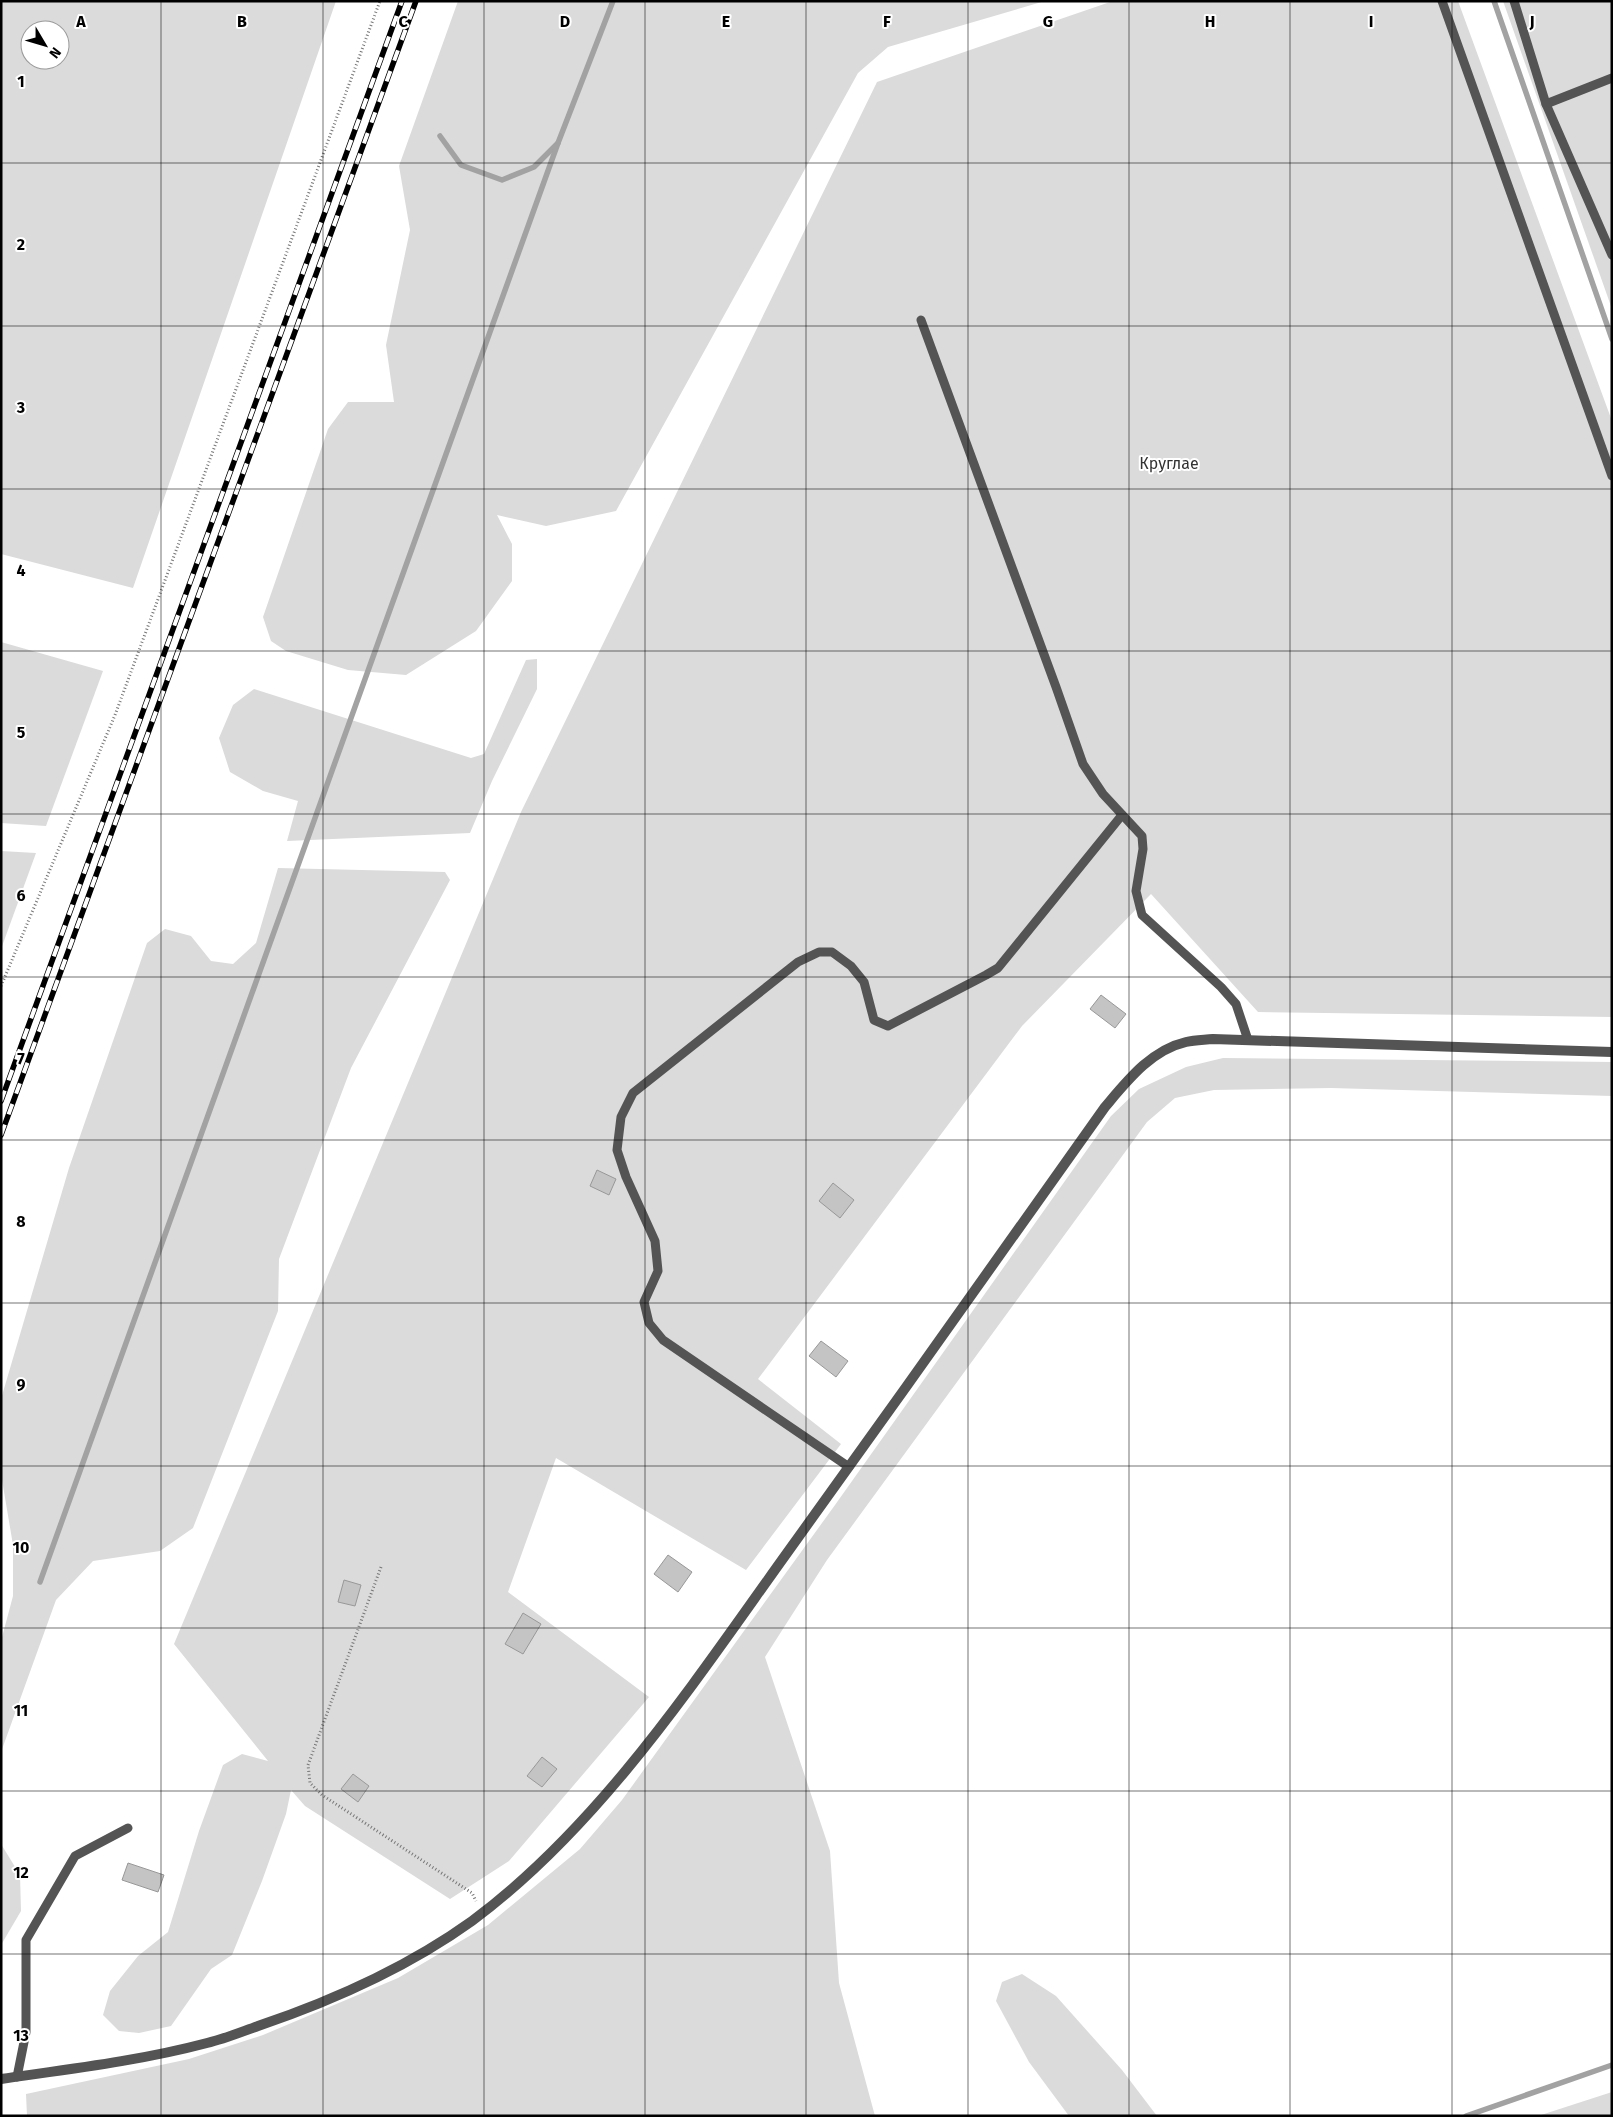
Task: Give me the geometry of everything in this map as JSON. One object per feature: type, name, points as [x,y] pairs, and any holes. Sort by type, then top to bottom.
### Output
[{"type":"street","points":[[1,2079],[108,2064],[208,2043],[298,2012],[356,1987],[408,1960],[471,1921],[534,1868],[584,1820],[681,1700],[1105,1107],[1137,1069],[1160,1054],[1184,1042],[1213,1039],[1612,1052]]},
{"type":"lane","points":[[1442,1],[1612,476]]},
{"type":"lane","points":[[1514,1],[1546,104],[1609,244],[1612,255]]},
{"type":"lane","points":[[1546,104],[1612,78]]},
{"type":"lane","points":[[921,320],[1083,764],[1103,794],[1142,836],[1143,849],[1136,892],[1142,915],[1221,987],[1236,1004],[1248,1040]]},
{"type":"lane","points":[[849,1466],[663,1340],[649,1323],[644,1302],[658,1271],[655,1240],[626,1177],[617,1150],[621,1117],[633,1093],[798,962],[818,952],[832,952],[851,966],[864,982],[874,1020],[888,1026],[986,976],[998,968],[1122,815]]},
{"type":"lane","points":[[17,2076],[26,2032],[26,1940],[74,1856],[128,1828]]},
{"type":"path","points":[[1,986],[116,715],[380,1]]},
{"type":"path","points":[[381,1567],[308,1765],[310,1782],[322,1795],[472,1893],[482,1912]]},
{"type":"green space","points":[[1,1],[336,1],[133,588],[1,554]]},
{"type":"green space","points":[[458,1],[1045,1],[888,47],[858,73],[616,511],[546,526],[497,515],[512,544],[512,581],[476,631],[406,675],[348,670],[286,651],[271,641],[263,617],[328,429],[348,402],[394,402],[386,345],[410,230],[399,166]]},
{"type":"green space","name":"Круглае","points":[[1113,1],[1458,1],[1612,421],[1612,1017],[1258,1012],[1151,894],[1022,1026],[758,1379],[841,1444],[746,1570],[556,1458],[508,1592],[649,1697],[509,1861],[450,1899],[305,1806],[291,1790],[286,1814],[262,1881],[232,1955],[211,1969],[171,2026],[139,2033],[119,2031],[103,2015],[110,1991],[138,1956],[168,1932],[199,1831],[223,1765],[242,1754],[268,1761],[174,1644],[521,812],[877,82]]},
{"type":"green space","points":[[1503,1],[1612,1],[1612,309]]},
{"type":"green space","points":[[1,642],[103,671],[46,826],[1,823]]},
{"type":"green space","points":[[537,659],[537,689],[492,781],[470,833],[287,841],[298,801],[263,791],[230,772],[219,738],[233,705],[254,689],[471,758],[484,754],[526,660]]},
{"type":"green space","points":[[1,851],[36,853],[1,949]]},
{"type":"green space","points":[[278,868],[445,872],[450,880],[351,1068],[279,1259],[278,1311],[193,1528],[160,1551],[93,1561],[56,1600],[1,1752],[1,1641],[13,1596],[13,1545],[1,1474],[1,1399],[69,1168],[147,943],[165,929],[191,936],[211,961],[233,964],[256,943]]},
{"type":"green space","points":[[1223,1058],[1612,1062],[1612,1096],[1331,1088],[1214,1090],[1175,1098],[1147,1122],[827,1560],[765,1657],[830,1851],[839,1983],[875,2116],[27,2116],[26,2094],[189,2059],[263,2035],[398,1978],[488,1925],[580,1849],[622,1800],[835,1505],[1111,1116],[1139,1089],[1186,1067]]},
{"type":"green space","points":[[1,1844],[20,1875],[21,1911],[1,1945]]},
{"type":"green space","points":[[1022,1974],[1056,1996],[1122,2070],[1157,2116],[1069,2116],[1029,2062],[996,2001],[1002,1982]]},
{"type":"green space","points":[[1612,2092],[1612,2116],[1538,2116]]},
{"type":"building","points":[[1101,995],[1126,1014],[1115,1028],[1090,1009]]},
{"type":"building","points":[[597,1170],[616,1179],[609,1195],[590,1186]]},
{"type":"building","points":[[833,1183],[854,1200],[840,1218],[819,1201]]},
{"type":"building","points":[[821,1341],[848,1361],[836,1377],[809,1356]]},
{"type":"building","points":[[668,1555],[692,1572],[678,1592],[654,1574]]},
{"type":"building","points":[[344,1580],[361,1585],[355,1606],[338,1602]]},
{"type":"building","points":[[523,1613],[541,1624],[523,1654],[505,1644]]},
{"type":"building","points":[[542,1757],[557,1769],[542,1787],[527,1776]]},
{"type":"building","points":[[353,1774],[369,1786],[358,1802],[341,1789]]},
{"type":"building","points":[[128,1863],[164,1875],[158,1892],[122,1880]]},
{"type":"waterway","points":[[440,136],[461,165],[502,180],[534,167],[558,143],[613,1]]},
{"type":"waterway","points":[[1494,1],[1612,339]]},
{"type":"waterway","points":[[40,1582],[558,143]]},
{"type":"waterway","points":[[1466,2116],[1612,2065]]},
{"type":"railway","points":[[1,1101],[402,1]]},
{"type":"railway","points":[[1,1135],[416,1]]}]
